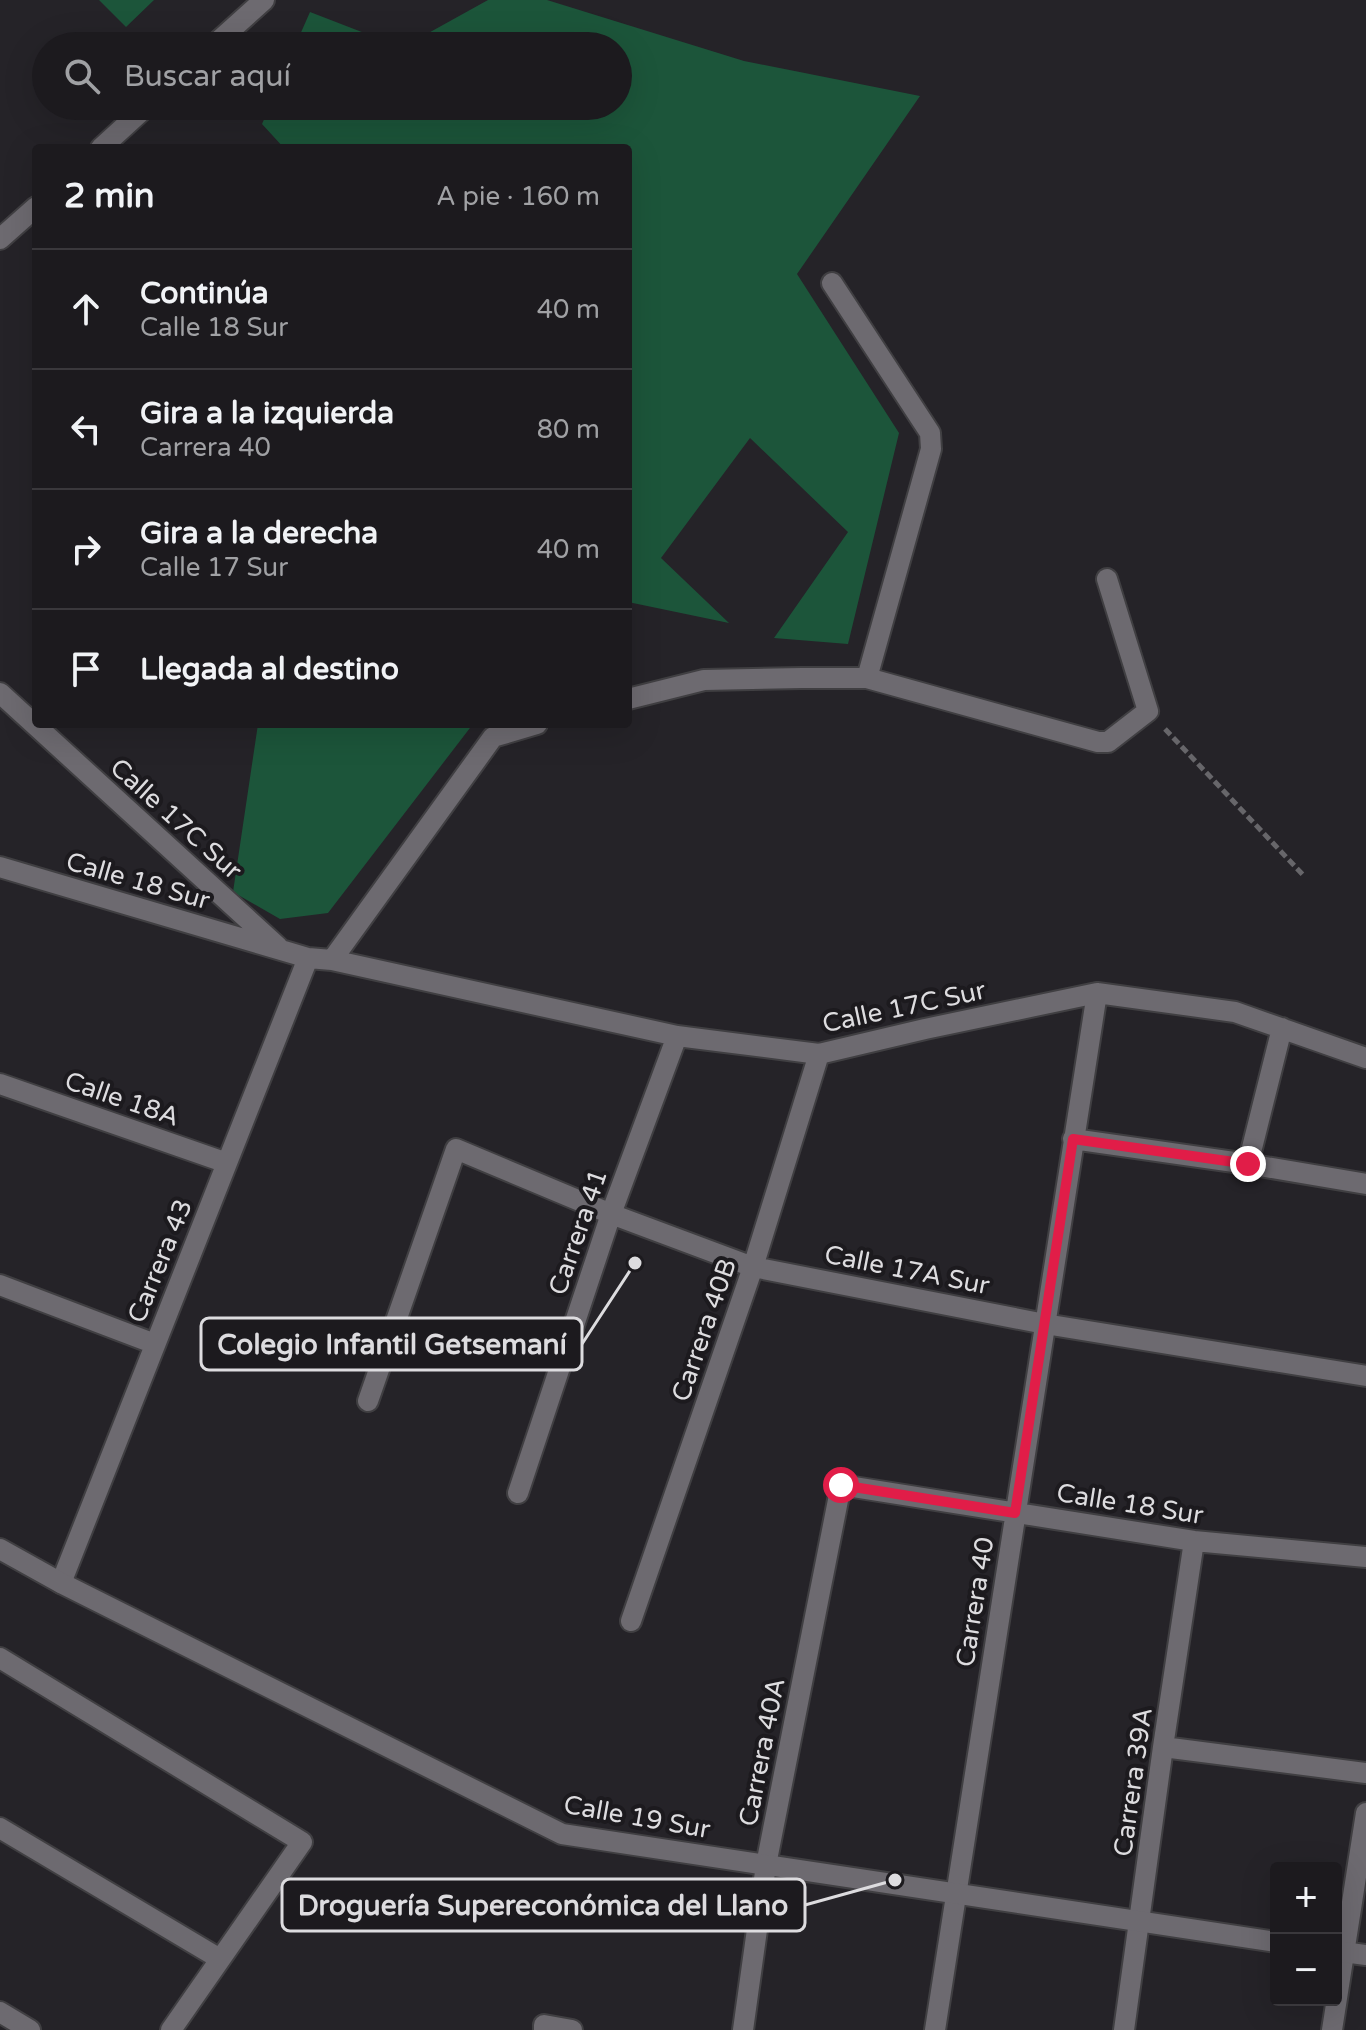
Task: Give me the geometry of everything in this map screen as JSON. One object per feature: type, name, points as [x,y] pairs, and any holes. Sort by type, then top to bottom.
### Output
[{"type":"street","points":[[229,32],[264,0]]},
{"type":"street","points":[[105,144],[132,120]]},
{"type":"street","points":[[0,239],[32,211]]},
{"type":"street","points":[[832,283],[930,433],[931,449],[867,678]]},
{"type":"street","points":[[632,698],[704,680],[867,678],[1098,742],[1108,742],[1148,711],[1107,579]]},
{"type":"street","name":"Calle 17C Sur","points":[[0,693],[32,722]]},
{"type":"street","name":"Calle 17C Sur","points":[[38,728],[282,950]]},
{"type":"street","points":[[332,960],[493,737],[523,728]]},
{"type":"street","name":"Calle 18 Sur","points":[[0,867],[308,958]]},
{"type":"street","name":"Calle 17C Sur","points":[[308,958],[332,960],[677,1036],[819,1054],[1097,993],[1235,1012],[1366,1058]]},
{"type":"street","name":"Carrera 43","points":[[61,1583],[308,958]]},
{"type":"street","name":"Carrera 40","points":[[935,2030],[1097,993]]},
{"type":"street","points":[[1248,1164],[1282,1028]]},
{"type":"street","name":"Carrera 41","points":[[518,1493],[611,1214],[677,1036]]},
{"type":"street","name":"Carrera 40B","points":[[631,1621],[753,1267],[819,1054]]},
{"type":"street","name":"Calle 18A","points":[[0,1084],[227,1163]]},
{"type":"street","points":[[1073,1139],[1366,1184]]},
{"type":"street","name":"Calle 17A Sur","points":[[368,1401],[456,1149],[611,1214],[753,1267],[1045,1324],[1366,1376]]},
{"type":"street","points":[[0,1285],[155,1344]]},
{"type":"street","name":"Calle 18 Sur","points":[[841,1485],[1194,1541],[1366,1557]]},
{"type":"street","name":"Carrera 40A","points":[[743,2030],[766,1865],[841,1485]]},
{"type":"street","name":"Carrera 39A","points":[[1124,2030],[1194,1541]]},
{"type":"street","name":"Calle 19 Sur","points":[[0,1549],[61,1583],[562,1834],[1270,1941]]},
{"type":"street","points":[[0,1658],[302,1842],[171,2030]]},
{"type":"street","points":[[1163,1747],[1366,1773]]},
{"type":"street","points":[[1342,1940],[1366,1813]]},
{"type":"street","points":[[0,1828],[220,1959]]},
{"type":"street","points":[[1342,1951],[1366,1955]]},
{"type":"street","points":[[1332,2030],[1334,2006]]},
{"type":"street","points":[[0,2012],[30,2030]]},
{"type":"street","points":[[544,2027],[572,2030]]},
{"type":"path","points":[[1148,711],[1305,877]]},
{"type":"green space","points":[[99,0],[154,0],[126,27]]},
{"type":"green space","points":[[488,0],[547,0],[744,61],[920,96],[797,274],[899,433],[848,644],[774,638],[848,532],[750,438],[661,558],[729,623],[632,603],[632,144],[280,144],[262,124],[264,120],[632,120],[632,32],[430,32]]},
{"type":"green space","points":[[310,12],[362,32],[301,32]]},
{"type":"green space","points":[[257,728],[470,728],[328,913],[280,919],[233,892]]},
{"type":"place","name":"Colegio Infantil Getsemaní","points":[[635,1263]]},
{"type":"place","name":"Droguería Supereconómica del Llano","points":[[895,1880]]},
{"type":"route","points":[[841,1485],[1015,1513],[1073,1139],[1248,1164]]}]
